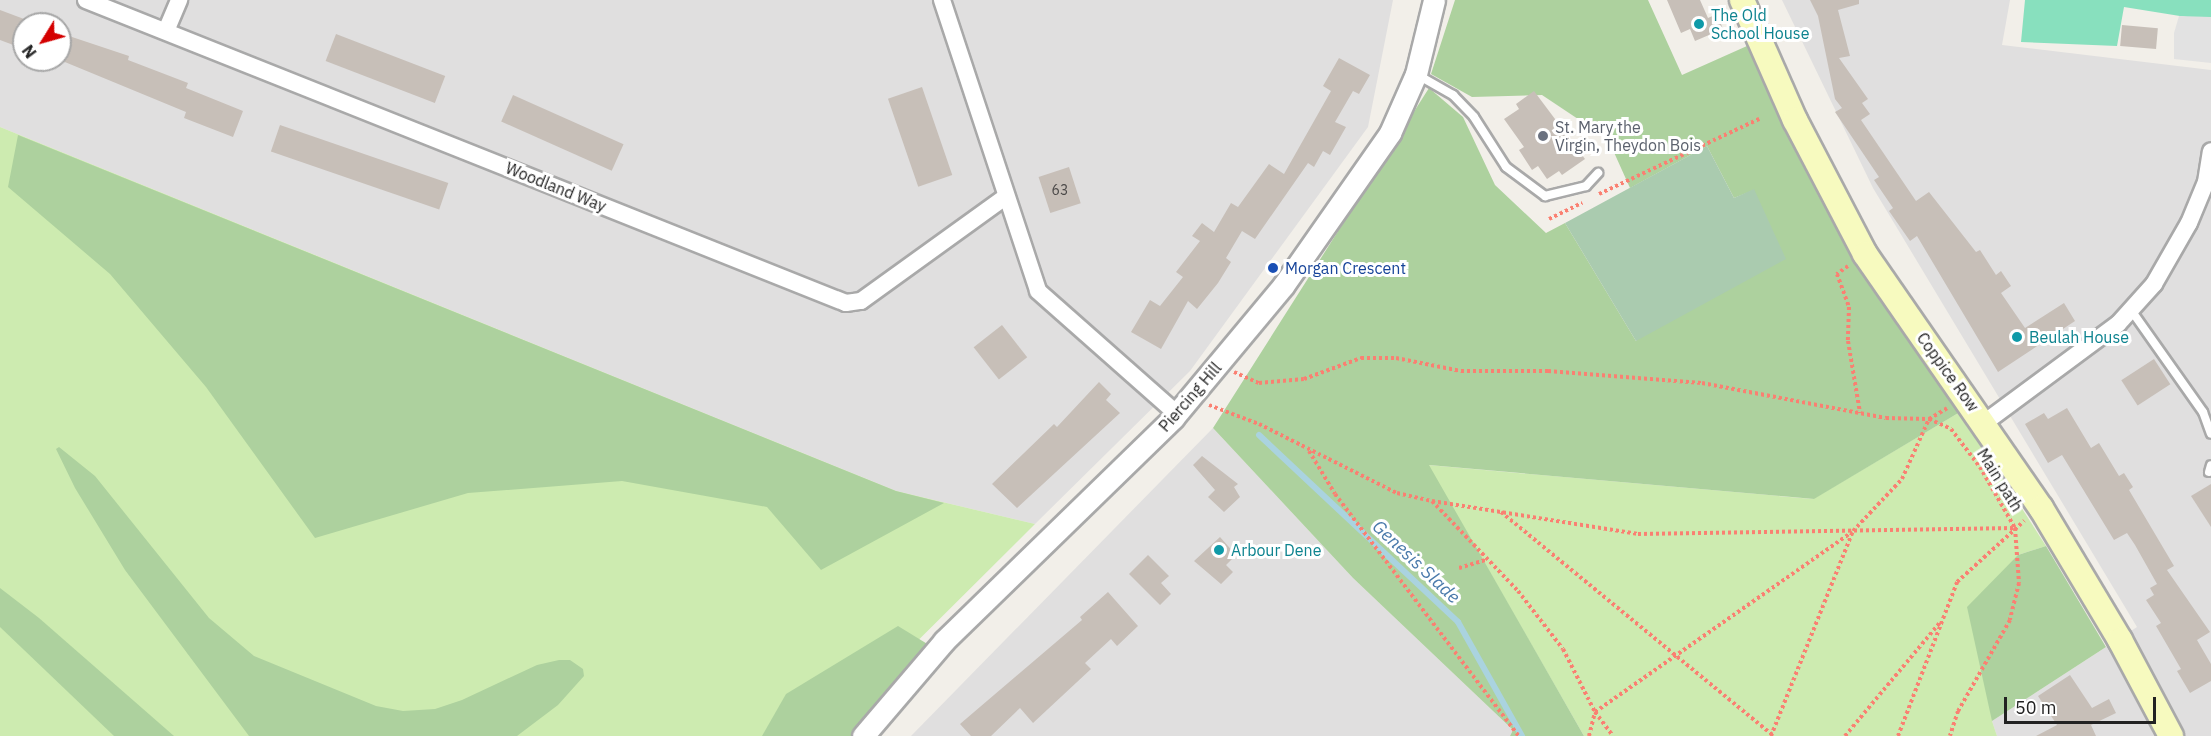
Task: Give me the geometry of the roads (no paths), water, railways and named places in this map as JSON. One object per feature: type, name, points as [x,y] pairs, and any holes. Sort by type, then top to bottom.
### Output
[{"type":"main road","name":"Coppice Row","points":[[1742,0],[1795,120],[1866,254],[2042,508],[2114,630],[2171,736]]},
{"type":"street","name":"Woodland Way","points":[[86,0],[846,303],[861,301],[1005,197]]},
{"type":"street","points":[[166,31],[179,0]]},
{"type":"street","points":[[942,0],[1005,197],[1038,291],[1177,414]]},
{"type":"street","name":"Piercing Hill","points":[[863,736],[944,641],[1177,414],[1204,396],[1318,241],[1390,133],[1416,74],[1434,0]]},
{"type":"street","points":[[1984,423],[2118,324],[2154,284],[2189,224],[2206,182],[2211,151]]},
{"type":"lane","points":[[1416,74],[1453,95],[1474,117],[1506,167],[1545,196],[1586,186],[1598,173]]},
{"type":"lane","points":[[2131,310],[2204,412],[2211,434]]},
{"type":"waterway","name":"Genesis Slade","points":[[1259,435],[1458,622],[1522,736]]},
{"type":"place","name":"The Old School House","points":[[1699,24]]},
{"type":"place","name":"St. Mary the Virgin, Theydon Bois","points":[[1543,136]]},
{"type":"place","name":"Morgan Crescent","points":[[1273,268]]},
{"type":"place","name":"Beulah House","points":[[2017,337]]},
{"type":"place","name":"Arbour Dene","points":[[1219,550]]}]
